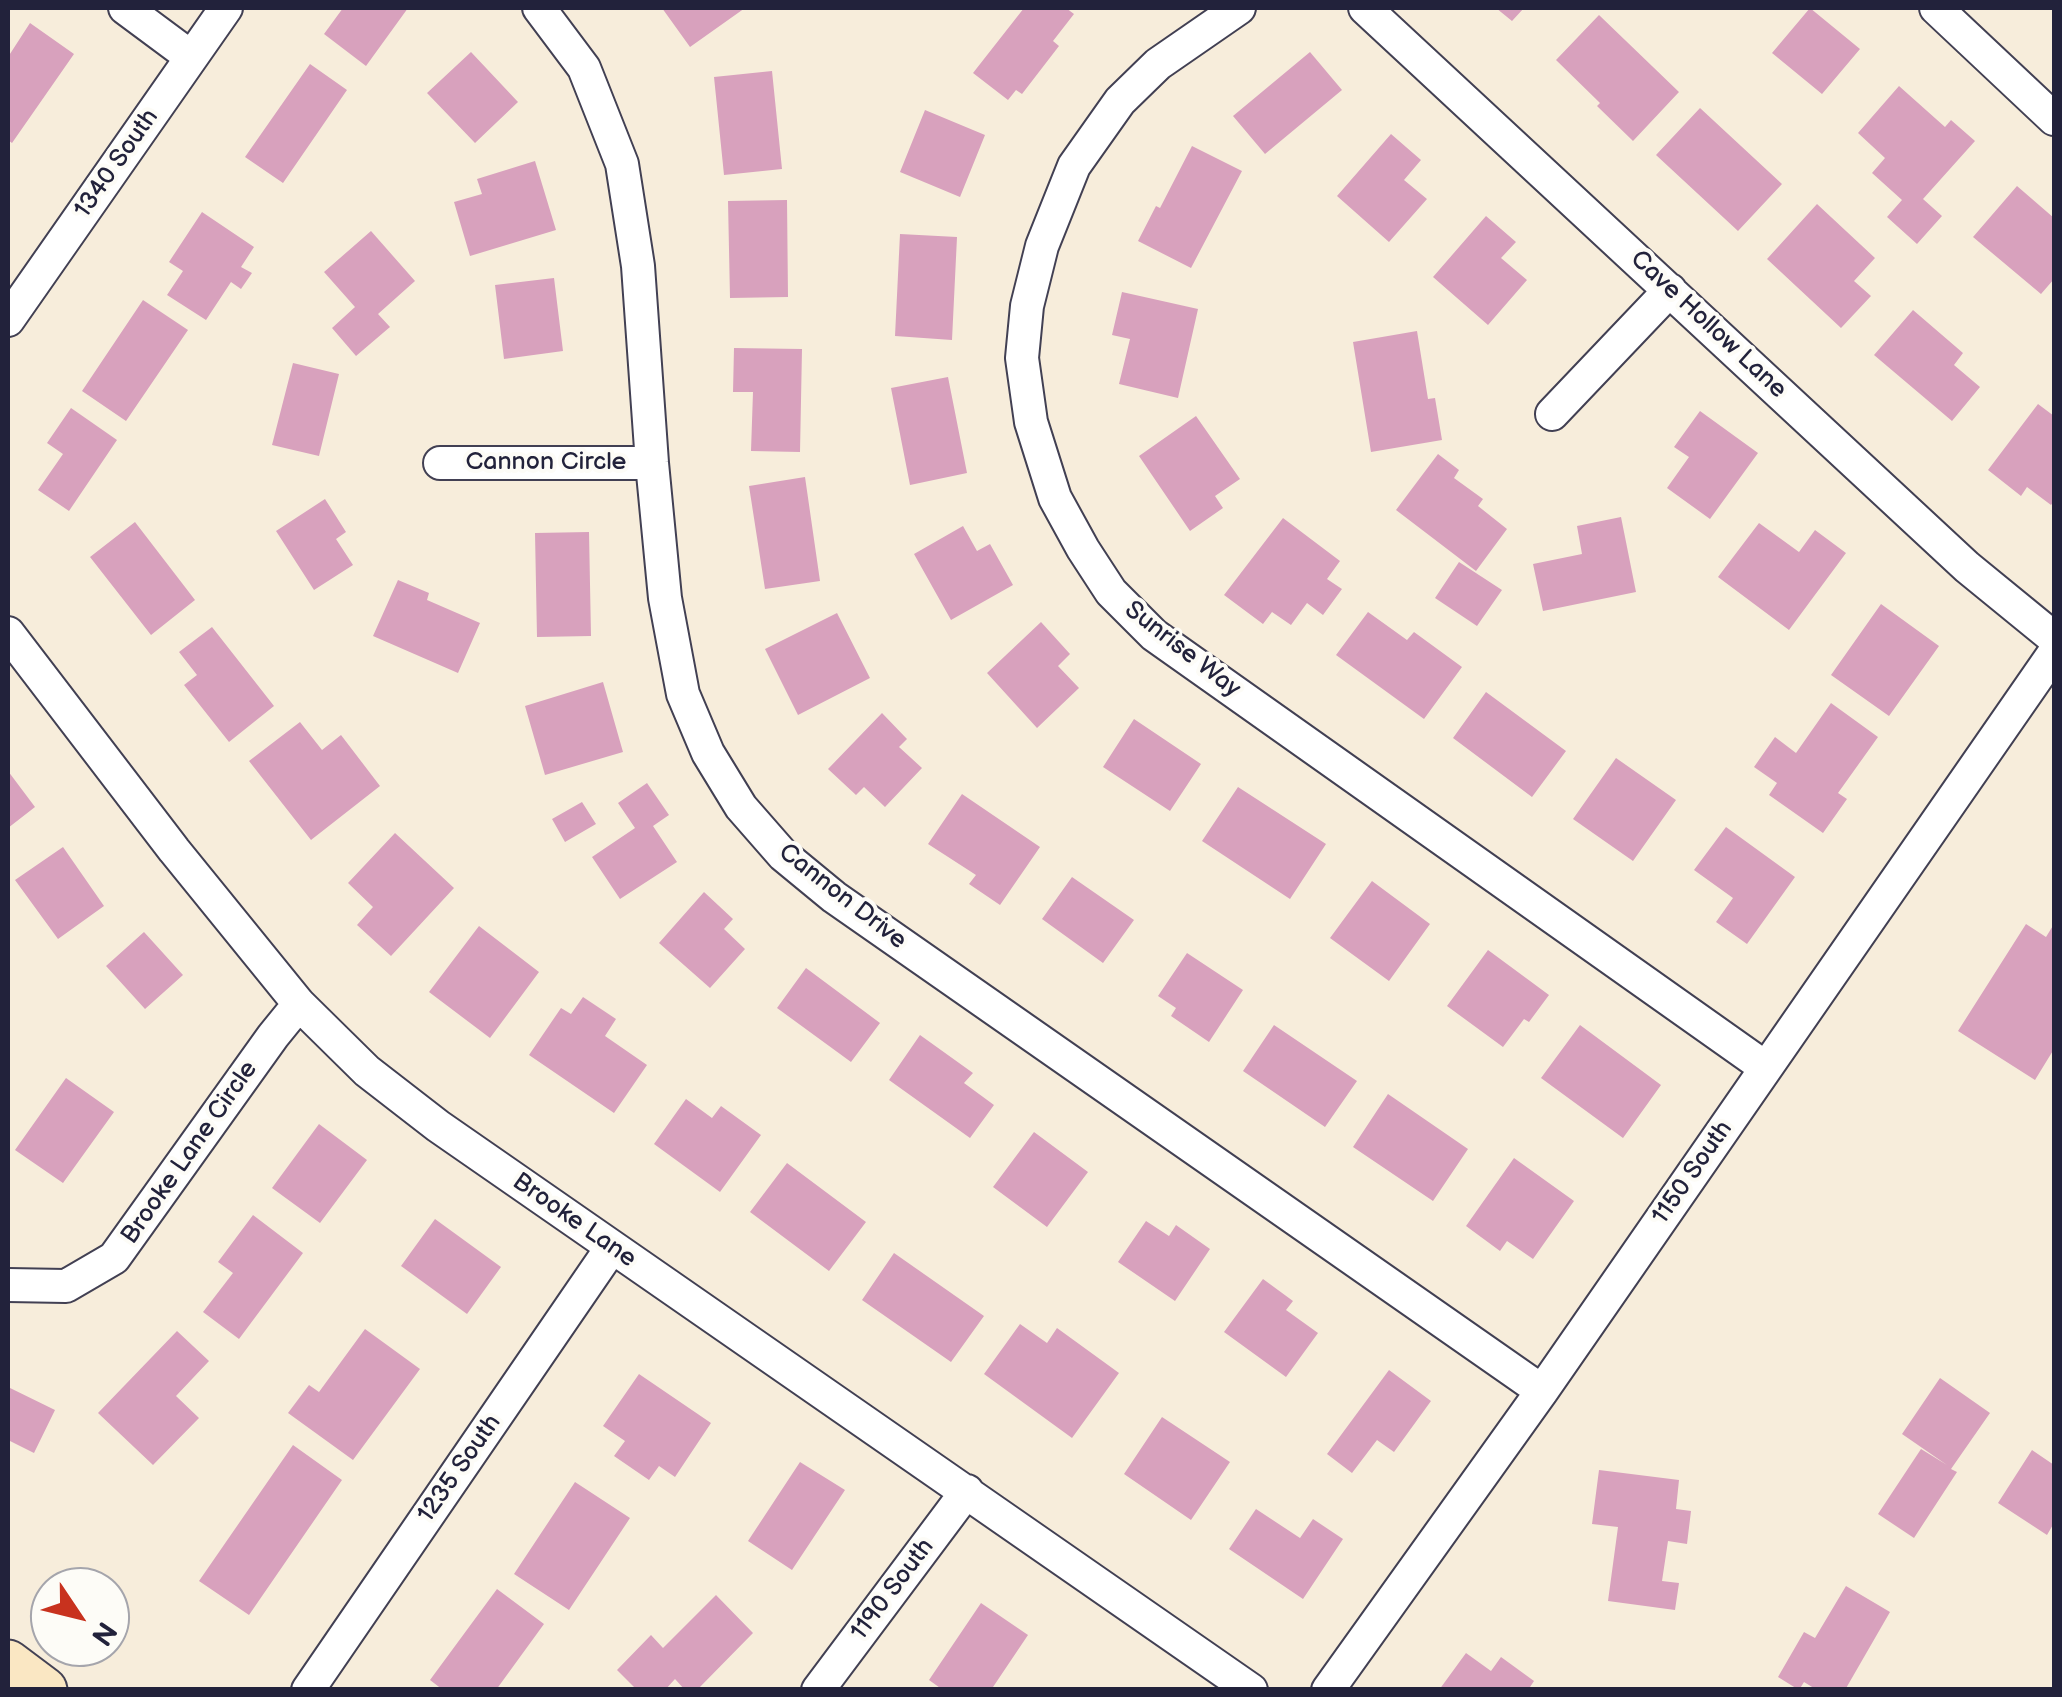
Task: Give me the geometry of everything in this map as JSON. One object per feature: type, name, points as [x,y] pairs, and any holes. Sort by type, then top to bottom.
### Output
[{"type":"main road","points":[[8,1664],[44,1690]]},
{"type":"street","points":[[125,8],[191,57]]},
{"type":"street","name":"1340 South","points":[[8,320],[226,8]]},
{"type":"street","name":"Cannon Drive","points":[[539,8],[584,68],[622,164],[638,266],[665,598],[684,694],[708,753],[741,807],[782,855],[834,897],[1542,1390]]},
{"type":"street","name":"Sunrise Way","points":[[1239,8],[1158,64],[1120,101],[1074,166],[1042,246],[1028,306],[1022,358],[1032,422],[1055,498],[1111,592],[1154,634],[1766,1068]]},
{"type":"street","name":"Cave Hollow Lane","points":[[1365,8],[1967,567],[2054,638]]},
{"type":"street","points":[[1936,8],[2054,119]]},
{"type":"street","points":[[1552,414],[1670,290]]},
{"type":"street","name":"Cannon Circle","points":[[440,464],[652,463]]},
{"type":"street","name":"Brooke Lane","points":[[8,633],[174,850],[299,1004],[381,1082],[612,1248],[1251,1690]]},
{"type":"street","name":"1150 South","points":[[1328,1690],[1542,1390],[2054,653]]},
{"type":"street","name":"Brooke Lane Circle","points":[[8,1285],[66,1286],[114,1258],[299,1004]]},
{"type":"street","name":"1235 South","points":[[308,1690],[612,1248]]},
{"type":"street","name":"1190 South","points":[[818,1690],[967,1491]]},
{"type":"building","points":[[343,8],[408,8],[366,66],[324,34]]},
{"type":"building","points":[[662,8],[745,8],[690,47]]},
{"type":"building","points":[[1024,8],[1066,8],[1074,14],[1053,41],[1059,46],[1022,94],[1016,90],[1008,100],[973,73]]},
{"type":"building","points":[[1496,8],[1524,8],[1512,21]]},
{"type":"building","points":[[1810,8],[1860,49],[1822,94],[1772,53]]},
{"type":"building","points":[[1599,15],[1679,92],[1633,141],[1556,60]]},
{"type":"building","points":[[30,23],[74,54],[12,143],[8,140],[8,57]]},
{"type":"building","points":[[471,52],[518,102],[475,143],[427,93]]},
{"type":"building","points":[[1310,52],[1342,90],[1265,154],[1233,116]]},
{"type":"building","points":[[310,64],[347,90],[283,183],[245,157]]},
{"type":"building","points":[[772,71],[782,169],[724,175],[714,77]]},
{"type":"building","points":[[1899,86],[1945,127],[1951,120],[1975,141],[1923,199],[1942,216],[1917,244],[1887,217],[1902,200],[1872,173],[1885,158],[1858,133]]},
{"type":"building","points":[[1700,108],[1782,184],[1738,231],[1656,155]]},
{"type":"building","points":[[925,110],[985,135],[960,197],[900,172]]},
{"type":"building","points":[[1391,134],[1421,160],[1404,180],[1427,199],[1389,242],[1337,196]]},
{"type":"building","points":[[1192,146],[1242,171],[1191,268],[1138,241]]},
{"type":"building","points":[[535,161],[556,230],[470,256],[454,202],[482,194],[477,179]]},
{"type":"building","points":[[2017,186],[2054,218],[2054,279],[2041,294],[1973,237]]},
{"type":"building","points":[[787,200],[788,297],[730,298],[728,201]]},
{"type":"building","points":[[1817,204],[1875,258],[1854,281],[1871,296],[1841,328],[1767,259]]},
{"type":"building","points":[[202,212],[254,247],[241,267],[252,273],[241,289],[231,282],[206,320],[167,295],[183,271],[169,262]]},
{"type":"building","points":[[1486,216],[1516,242],[1501,258],[1527,280],[1488,325],[1433,277]]},
{"type":"building","points":[[371,231],[415,281],[378,314],[390,327],[356,356],[332,328],[355,307],[324,272]]},
{"type":"building","points":[[900,234],[957,237],[952,340],[895,336]]},
{"type":"building","points":[[554,278],[563,351],[504,359],[495,285]]},
{"type":"building","points":[[1122,292],[1198,309],[1178,398],[1119,384],[1130,339],[1112,335]]},
{"type":"building","points":[[143,300],[188,330],[126,421],[82,391]]},
{"type":"building","points":[[1913,310],[1963,353],[1954,365],[1980,387],[1952,421],[1874,355]]},
{"type":"building","points":[[1417,331],[1428,399],[1435,398],[1442,440],[1371,452],[1353,342]]},
{"type":"building","points":[[734,348],[802,349],[800,452],[751,451],[753,392],[733,392]]},
{"type":"building","points":[[293,363],[339,374],[319,456],[272,445]]},
{"type":"building","points":[[948,377],[967,473],[910,485],[891,388]]},
{"type":"building","points":[[2038,404],[2054,416],[2051,505],[2027,487],[2021,496],[1988,470]]},
{"type":"building","points":[[71,408],[117,440],[69,511],[38,490],[63,454],[47,443]]},
{"type":"building","points":[[1700,411],[1758,453],[1710,519],[1667,488],[1689,457],[1674,447]]},
{"type":"building","points":[[1196,416],[1240,479],[1215,496],[1223,508],[1190,531],[1139,456]]},
{"type":"building","points":[[1438,454],[1459,470],[1454,478],[1483,499],[1478,506],[1507,529],[1476,571],[1396,510]]},
{"type":"building","points":[[805,477],[820,581],[765,589],[749,486]]},
{"type":"building","points":[[325,499],[346,532],[336,539],[353,565],[314,590],[276,531]]},
{"type":"building","points":[[1621,517],[1636,592],[1543,611],[1533,564],[1582,554],[1577,526]]},
{"type":"building","points":[[1283,518],[1340,561],[1327,579],[1342,589],[1323,615],[1307,603],[1291,625],[1272,612],[1263,624],[1224,595]]},
{"type":"building","points":[[135,522],[195,600],[151,635],[90,557]]},
{"type":"building","points":[[1759,523],[1799,552],[1815,530],[1846,553],[1789,630],[1718,577]]},
{"type":"building","points":[[963,526],[977,551],[990,544],[1013,585],[951,620],[914,554]]},
{"type":"building","points":[[589,532],[591,636],[537,637],[535,533]]},
{"type":"building","points":[[1459,562],[1502,590],[1477,626],[1435,598]]},
{"type":"building","points":[[398,580],[429,593],[427,600],[480,623],[458,673],[373,636]]},
{"type":"building","points":[[1881,604],[1939,646],[1889,716],[1831,675]]},
{"type":"building","points":[[1368,612],[1407,640],[1414,632],[1462,667],[1424,719],[1336,655]]},
{"type":"building","points":[[837,613],[870,678],[798,715],[765,649]]},
{"type":"building","points":[[1041,622],[1070,654],[1058,666],[1079,688],[1037,728],[987,673]]},
{"type":"building","points":[[212,627],[274,706],[229,742],[184,685],[197,675],[179,652]]},
{"type":"building","points":[[603,682],[623,752],[545,775],[525,706]]},
{"type":"building","points":[[1486,692],[1566,751],[1532,797],[1453,738]]},
{"type":"building","points":[[1831,703],[1878,737],[1838,793],[1847,799],[1823,833],[1769,795],[1777,783],[1754,767],[1775,737],[1796,753]]},
{"type":"building","points":[[882,713],[907,739],[899,747],[922,768],[885,807],[864,787],[856,795],[828,769]]},
{"type":"building","points":[[1134,719],[1201,764],[1170,811],[1103,767]]},
{"type":"building","points":[[300,722],[322,750],[341,735],[380,786],[311,840],[249,761]]},
{"type":"building","points":[[1616,758],[1676,800],[1633,861],[1573,819]]},
{"type":"building","points":[[8,771],[35,807],[8,828]]},
{"type":"building","points":[[647,783],[669,815],[653,826],[677,862],[620,899],[592,857],[635,828],[618,803]]},
{"type":"building","points":[[1238,787],[1326,844],[1290,899],[1202,841]]},
{"type":"building","points":[[962,794],[1040,847],[1000,905],[969,884],[976,875],[928,844]]},
{"type":"building","points":[[582,802],[596,824],[565,842],[552,819]]},
{"type":"building","points":[[1726,827],[1795,877],[1747,944],[1716,922],[1733,898],[1694,870]]},
{"type":"building","points":[[395,833],[454,888],[391,956],[357,925],[373,907],[348,883]]},
{"type":"building","points":[[63,847],[104,906],[58,939],[15,880]]},
{"type":"building","points":[[1072,877],[1134,920],[1103,963],[1042,919]]},
{"type":"building","points":[[1372,881],[1430,924],[1389,981],[1330,938]]},
{"type":"building","points":[[704,892],[733,919],[724,929],[745,949],[710,988],[659,943]]},
{"type":"building","points":[[2026,924],[2046,937],[2054,924],[2054,1049],[2035,1080],[1958,1031]]},
{"type":"building","points":[[479,926],[539,972],[490,1038],[429,992]]},
{"type":"building","points":[[144,932],[183,975],[145,1009],[106,966]]},
{"type":"building","points":[[1488,950],[1549,995],[1503,1047],[1447,1006]]},
{"type":"building","points":[[1187,953],[1243,990],[1209,1042],[1171,1016],[1176,1008],[1158,996]]},
{"type":"building","points":[[806,968],[880,1023],[851,1062],[777,1008]]},
{"type":"building","points":[[583,997],[616,1019],[605,1036],[647,1065],[614,1113],[529,1055],[561,1008],[571,1014]]},
{"type":"building","points":[[1274,1025],[1357,1081],[1325,1127],[1243,1071]]},
{"type":"building","points":[[1580,1025],[1661,1085],[1623,1138],[1541,1078]]},
{"type":"building","points":[[920,1035],[973,1073],[964,1083],[994,1105],[970,1138],[889,1080]]},
{"type":"building","points":[[66,1078],[114,1112],[63,1183],[15,1150]]},
{"type":"building","points":[[1388,1094],[1468,1149],[1433,1201],[1353,1147]]},
{"type":"building","points":[[686,1099],[712,1118],[721,1106],[761,1135],[720,1192],[654,1144]]},
{"type":"building","points":[[319,1124],[367,1160],[320,1223],[272,1188]]},
{"type":"building","points":[[1034,1132],[1088,1172],[1047,1227],[993,1187]]},
{"type":"building","points":[[1514,1158],[1574,1201],[1533,1259],[1507,1241],[1500,1251],[1466,1226]]},
{"type":"building","points":[[787,1163],[866,1222],[829,1271],[750,1212]]},
{"type":"building","points":[[253,1215],[303,1253],[239,1339],[203,1312],[233,1273],[218,1262]]},
{"type":"building","points":[[435,1219],[501,1267],[467,1314],[401,1266]]},
{"type":"building","points":[[1146,1221],[1169,1236],[1176,1225],[1210,1249],[1175,1301],[1118,1262]]},
{"type":"building","points":[[894,1253],[984,1316],[951,1362],[862,1300]]},
{"type":"building","points":[[1263,1279],[1293,1301],[1286,1310],[1318,1333],[1286,1377],[1224,1332]]},
{"type":"building","points":[[1020,1324],[1047,1343],[1057,1328],[1119,1373],[1072,1438],[984,1374]]},
{"type":"building","points":[[365,1329],[420,1369],[353,1460],[288,1413],[309,1385],[319,1392]]},
{"type":"building","points":[[177,1331],[209,1361],[176,1396],[199,1418],[153,1465],[98,1413]]},
{"type":"building","points":[[1389,1370],[1431,1401],[1394,1452],[1377,1440],[1352,1473],[1327,1454]]},
{"type":"building","points":[[639,1374],[711,1423],[675,1477],[659,1466],[649,1480],[614,1456],[625,1441],[603,1426]]},
{"type":"building","points":[[1940,1378],[1990,1413],[1951,1469],[1957,1472],[1914,1538],[1878,1514],[1921,1449],[1947,1465],[1902,1434]]},
{"type":"building","points":[[8,1387],[55,1410],[34,1453],[8,1440]]},
{"type":"building","points":[[1162,1417],[1230,1462],[1191,1520],[1124,1474]]},
{"type":"building","points":[[293,1445],[342,1480],[249,1615],[199,1581]]},
{"type":"building","points":[[2032,1450],[2054,1465],[2054,1523],[2047,1535],[1998,1503]]},
{"type":"building","points":[[800,1462],[845,1490],[792,1570],[748,1541]]},
{"type":"building","points":[[1599,1470],[1679,1480],[1676,1509],[1691,1511],[1687,1544],[1668,1541],[1662,1581],[1679,1583],[1675,1610],[1608,1601],[1618,1527],[1592,1524]]},
{"type":"building","points":[[575,1482],[630,1518],[569,1610],[514,1574]]},
{"type":"building","points":[[1256,1509],[1300,1538],[1313,1519],[1343,1539],[1303,1599],[1229,1549]]},
{"type":"building","points":[[1846,1586],[1890,1612],[1845,1690],[1817,1690],[1804,1682],[1799,1690],[1778,1677],[1804,1632],[1815,1638]]},
{"type":"building","points":[[497,1589],[544,1624],[496,1690],[443,1690],[430,1680]]},
{"type":"building","points":[[716,1595],[753,1633],[697,1690],[685,1690],[675,1679],[665,1690],[637,1690],[617,1670],[651,1635],[663,1648]]},
{"type":"building","points":[[981,1603],[1028,1635],[991,1690],[943,1690],[929,1680]]},
{"type":"building","points":[[1466,1653],[1491,1671],[1501,1657],[1534,1681],[1528,1690],[1439,1690]]}]
